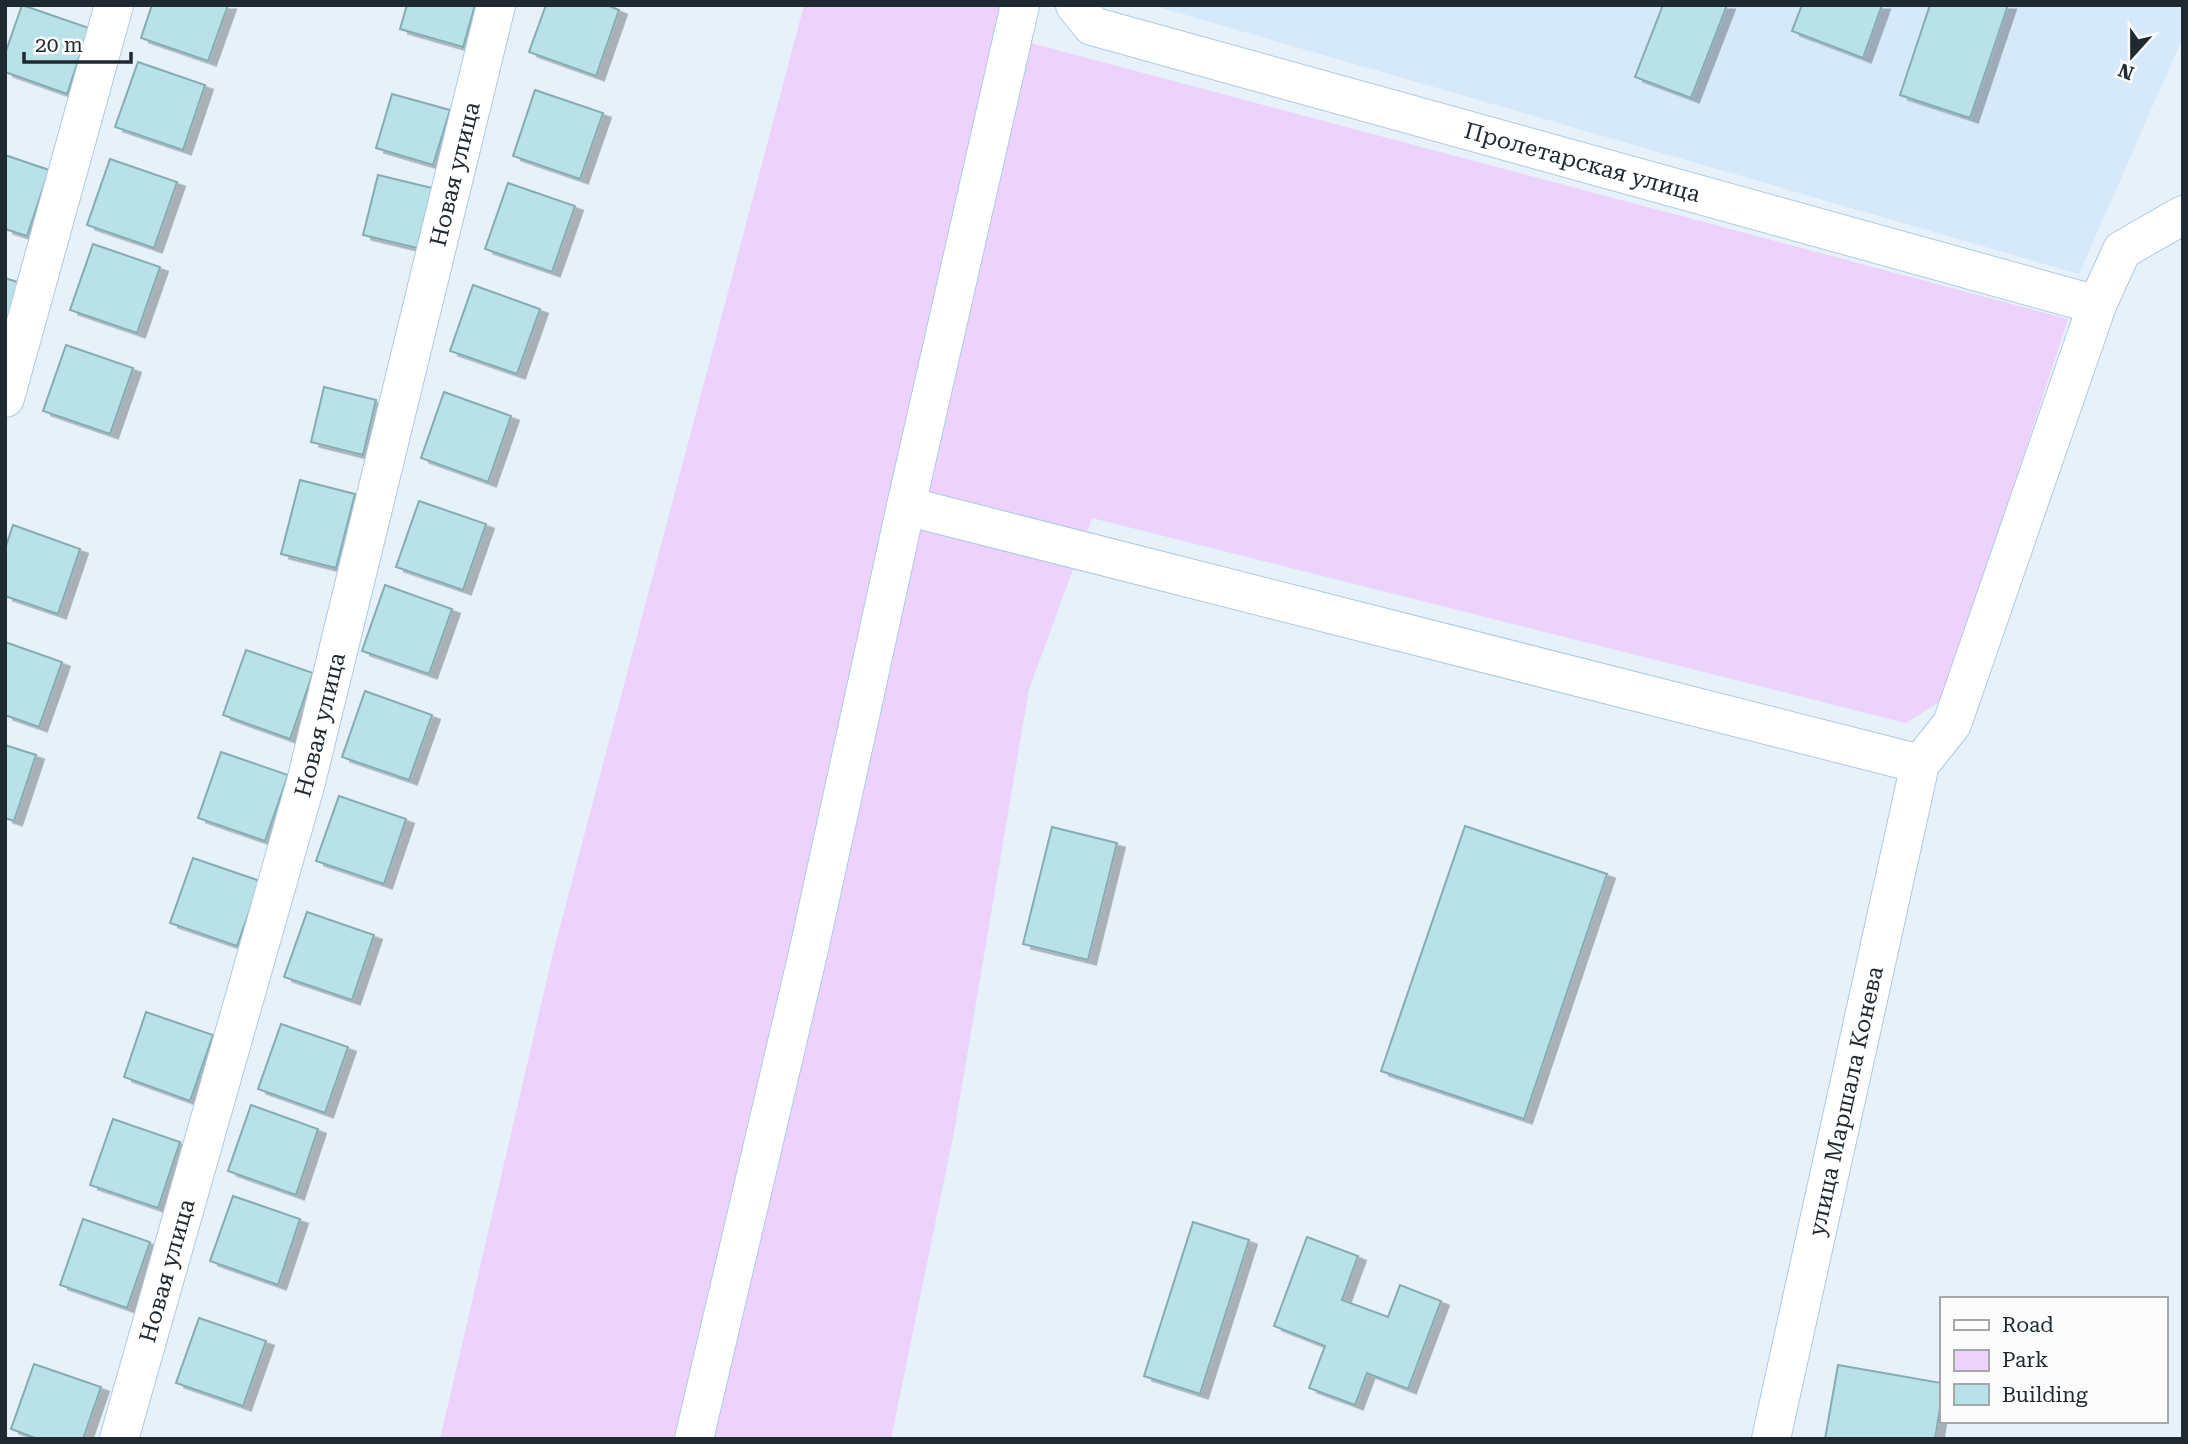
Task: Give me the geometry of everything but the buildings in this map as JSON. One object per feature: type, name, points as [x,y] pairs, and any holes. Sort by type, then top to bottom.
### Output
[{"type":"street","points":[[5,398],[114,5]]},
{"type":"street","name":"Новая улица","points":[[120,1439],[306,782],[496,5]]},
{"type":"street","points":[[694,1439],[809,949],[1020,5]]},
{"type":"street","name":"Пролетарская улица","points":[[1075,5],[1092,26],[2097,305]]},
{"type":"street","points":[[906,506],[1920,764],[1952,724],[2097,305],[2122,250],[2183,215]]},
{"type":"street","name":"улица Маршала Конева","points":[[1771,1439],[1920,764]]},
{"type":"shaded area","points":[[1151,5],[2183,5],[2183,37],[2079,274]]},
{"type":"green space","points":[[804,5],[1034,5],[1027,42],[2068,319],[1944,699],[1906,723],[1092,518],[1029,689],[955,1127],[891,1439],[440,1439],[553,953]]}]
